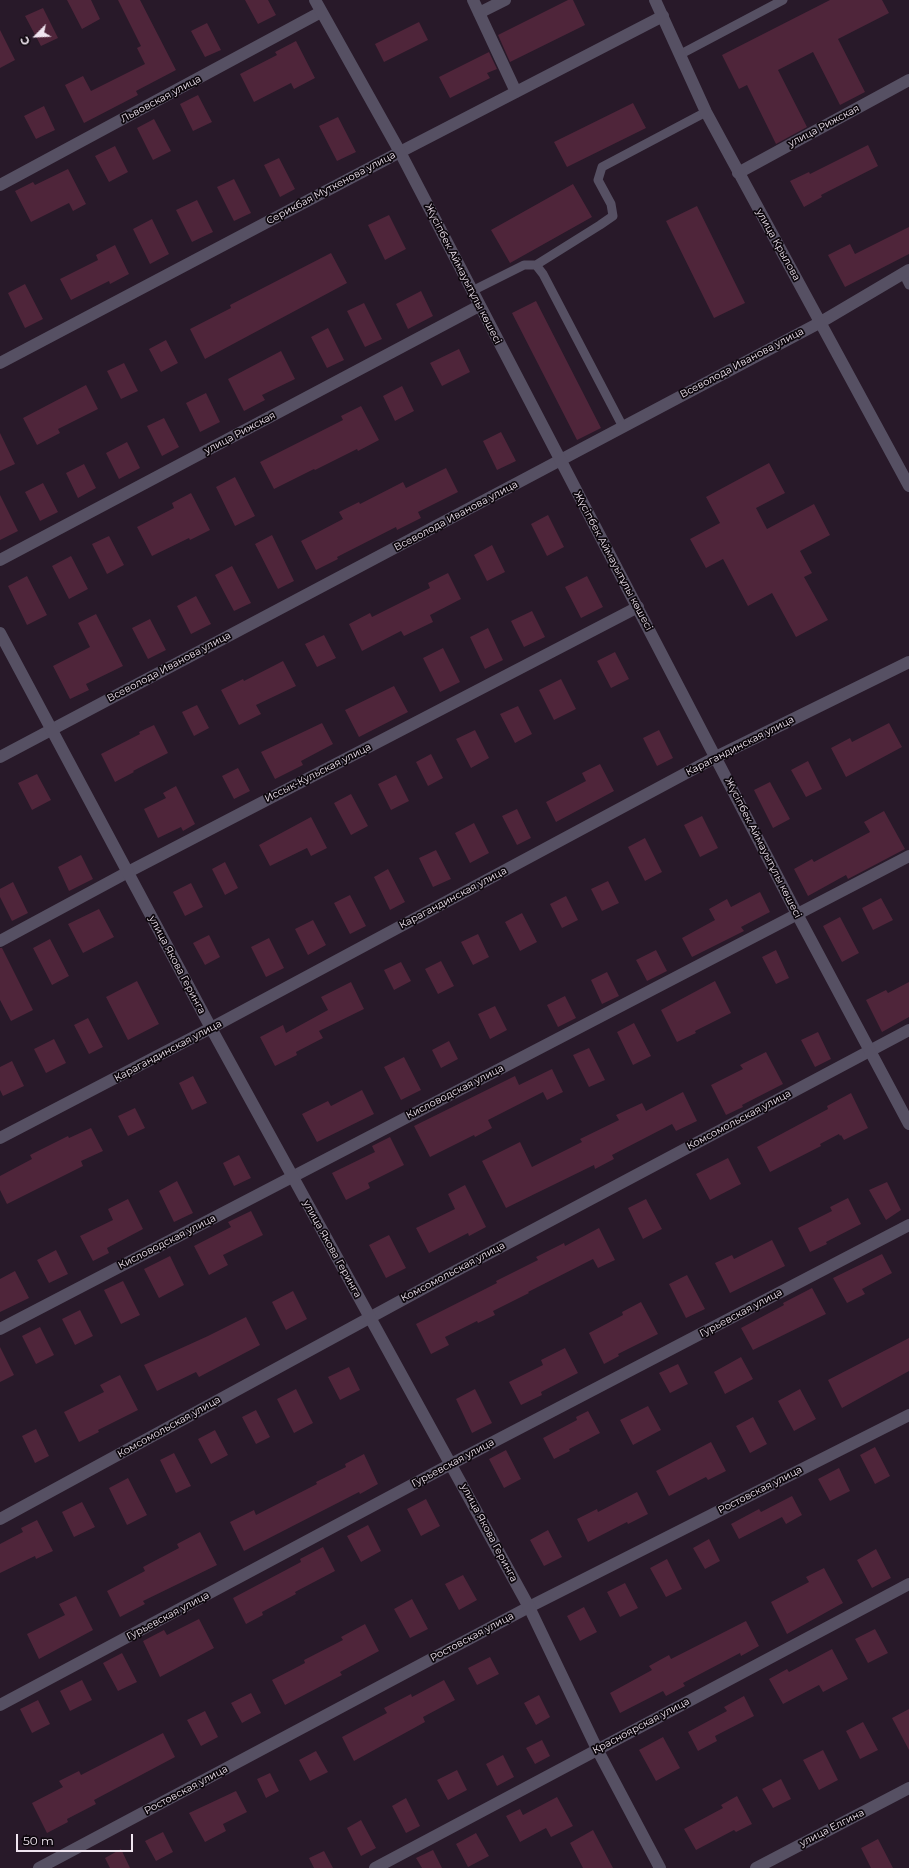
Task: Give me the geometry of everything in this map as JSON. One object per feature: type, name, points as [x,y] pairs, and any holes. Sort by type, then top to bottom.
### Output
[{"type":"street","name":"Жүсіпбек Аймауытұлы көшесі","points":[[315,0],[400,152],[797,914],[909,1124]]},
{"type":"street","points":[[473,0],[516,92]]},
{"type":"street","points":[[479,13],[505,0]]},
{"type":"street","name":"улица Крылова","points":[[655,0],[681,54],[706,112],[909,486]]},
{"type":"street","name":"Львовская улица","points":[[0,185],[321,12]]},
{"type":"street","name":"Серикбая Муткенова улица","points":[[0,363],[400,152],[663,16]]},
{"type":"street","name":"улица Рижская","points":[[738,173],[909,80]]},
{"type":"street","name":"Всеволода Иванова улица","points":[[0,757],[820,322],[906,272]]},
{"type":"street","name":"улица Рижская","points":[[0,560],[479,306]]},
{"type":"street","name":"Иссык-Кульская улица","points":[[0,941],[128,872],[638,607]]},
{"type":"street","name":"улица Якова Геринга","points":[[0,633],[53,729],[211,1028],[529,1607],[597,1749],[660,1868]]},
{"type":"street","name":"Карагандинская улица","points":[[0,1138],[211,1028],[716,757],[909,662]]},
{"type":"street","name":"Кисловодская улица","points":[[0,1328],[909,856]]},
{"type":"street","name":"Комсомольская улица","points":[[0,1519],[370,1318],[909,1030]]},
{"type":"street","name":"Гурьевская улица","points":[[0,1705],[451,1464],[909,1225]]},
{"type":"street","name":"Ростовская улица","points":[[39,1868],[529,1607],[909,1415]]},
{"type":"street","name":"Красноярская улица","points":[[374,1868],[909,1584]]},
{"type":"street","name":"улица Елгина","points":[[756,1868],[909,1788]]},
{"type":"lane","points":[[681,54],[783,0]]},
{"type":"lane","points":[[472,291],[524,265],[536,265],[613,216],[611,204],[598,180],[602,167],[706,112]]},
{"type":"lane","points":[[536,265],[543,274],[623,426]]},
{"type":"lane","points":[[906,272],[909,285]]},
{"type":"building","points":[[67,0],[91,0],[100,19],[82,29]]},
{"type":"building","points":[[118,0],[140,0],[176,70],[136,91],[138,95],[84,123],[65,85],[83,76],[91,91],[145,64],[137,48],[141,46]]},
{"type":"building","points":[[245,0],[268,0],[276,15],[258,24]]},
{"type":"building","points":[[568,0],[573,0],[585,25],[510,62],[498,35]]},
{"type":"building","points":[[830,0],[882,0],[889,13],[838,39],[865,92],[840,105],[813,52],[778,70],[807,127],[776,144],[747,85],[739,89],[722,55]]},
{"type":"building","points":[[43,8],[58,38],[41,46],[25,16]]},
{"type":"building","points":[[419,22],[428,40],[384,62],[375,44]]},
{"type":"building","points":[[207,23],[221,50],[205,57],[191,31]]},
{"type":"building","points":[[0,30],[15,60],[0,68]]},
{"type":"building","points":[[296,41],[315,78],[294,89],[291,83],[254,102],[240,74],[277,55],[275,52]]},
{"type":"building","points":[[489,52],[497,69],[487,73],[490,78],[450,98],[439,77]]},
{"type":"building","points":[[198,95],[212,122],[193,131],[180,104]]},
{"type":"building","points":[[633,103],[646,128],[567,167],[554,142]]},
{"type":"building","points":[[44,106],[55,130],[36,139],[24,116]]},
{"type":"building","points":[[338,117],[356,152],[337,161],[319,126]]},
{"type":"building","points":[[154,119],[171,151],[153,160],[137,128]]},
{"type":"building","points":[[868,145],[878,166],[821,195],[822,197],[804,207],[790,181],[809,172],[810,174]]},
{"type":"building","points":[[115,146],[128,172],[109,182],[95,156]]},
{"type":"building","points":[[279,158],[295,189],[280,197],[264,165]]},
{"type":"building","points":[[68,169],[86,204],[73,211],[69,203],[31,222],[15,191],[33,182],[35,185]]},
{"type":"building","points":[[234,179],[251,213],[234,221],[217,187]]},
{"type":"building","points":[[573,184],[592,217],[510,263],[491,230]]},
{"type":"building","points":[[197,200],[213,232],[192,242],[176,210]]},
{"type":"building","points":[[697,206],[745,303],[714,318],[666,221]]},
{"type":"building","points":[[389,215],[406,249],[385,260],[368,225]]},
{"type":"building","points":[[152,219],[169,254],[150,264],[133,229]]},
{"type":"building","points":[[909,227],[909,254],[845,287],[828,255],[850,244],[855,254]]},
{"type":"building","points":[[115,245],[129,274],[110,284],[109,281],[71,300],[60,279],[98,260],[96,255]]},
{"type":"building","points":[[331,253],[347,283],[205,359],[190,329],[231,308],[230,305]]},
{"type":"building","points":[[25,284],[43,319],[25,328],[8,293]]},
{"type":"building","points":[[421,291],[433,316],[408,329],[396,304]]},
{"type":"building","points":[[536,301],[601,428],[577,440],[512,313]]},
{"type":"building","points":[[364,303],[382,339],[365,347],[347,311]]},
{"type":"building","points":[[328,328],[344,360],[327,368],[311,337]]},
{"type":"building","points":[[166,340],[178,363],[161,372],[149,349]]},
{"type":"building","points":[[459,349],[470,372],[442,386],[430,363]]},
{"type":"building","points":[[281,351],[295,379],[262,395],[265,400],[244,411],[228,379]]},
{"type":"building","points":[[124,363],[138,391],[121,399],[107,371]]},
{"type":"building","points":[[86,385],[98,409],[58,429],[60,433],[37,445],[23,418]]},
{"type":"building","points":[[402,386],[414,411],[395,421],[383,396]]},
{"type":"building","points":[[206,393],[220,422],[200,432],[186,403]]},
{"type":"building","points":[[361,406],[379,440],[358,451],[357,449],[315,470],[314,469],[274,489],[260,462],[343,420],[341,416]]},
{"type":"building","points":[[164,418],[179,447],[162,456],[147,426]]},
{"type":"building","points":[[501,432],[516,461],[497,470],[483,441]]},
{"type":"building","points":[[0,433],[15,464],[0,471]]},
{"type":"building","points":[[127,442],[140,468],[119,479],[106,453]]},
{"type":"building","points":[[769,463],[785,493],[756,508],[767,529],[814,504],[830,535],[800,551],[812,573],[804,577],[828,620],[796,637],[772,593],[748,606],[723,559],[706,568],[690,539],[720,523],[706,497]]},
{"type":"building","points":[[84,464],[96,488],[78,498],[66,473]]},
{"type":"building","points":[[446,468],[458,492],[418,512],[421,518],[397,530],[396,527],[337,557],[338,559],[316,570],[301,541],[343,519],[339,512],[359,502],[360,504],[403,482],[406,488]]},
{"type":"building","points":[[235,477],[255,516],[235,526],[216,487]]},
{"type":"building","points":[[43,483],[58,512],[40,521],[25,492]]},
{"type":"building","points":[[191,493],[210,530],[190,540],[189,538],[152,556],[137,527],[174,508],[172,503]]},
{"type":"building","points":[[0,495],[18,531],[0,540]]},
{"type":"building","points":[[548,515],[564,547],[547,556],[531,524]]},
{"type":"building","points":[[272,535],[294,581],[278,589],[255,544]]},
{"type":"building","points":[[109,536],[124,565],[107,574],[92,544]]},
{"type":"building","points":[[492,545],[505,572],[487,581],[474,555]]},
{"type":"building","points":[[71,556],[88,589],[69,599],[52,566]]},
{"type":"building","points":[[232,566],[251,603],[234,611],[215,575]]},
{"type":"building","points":[[448,573],[461,599],[430,615],[433,622],[404,636],[401,631],[362,651],[349,624],[370,613],[372,617],[430,588],[428,583]]},
{"type":"building","points":[[27,576],[47,615],[27,625],[8,586]]},
{"type":"building","points":[[587,576],[603,607],[581,618],[565,587]]},
{"type":"building","points":[[196,596],[211,624],[191,634],[177,606]]},
{"type":"building","points":[[532,611],[545,637],[524,647],[511,621]]},
{"type":"building","points":[[96,614],[123,666],[86,684],[89,690],[70,699],[53,666],[90,647],[78,623]]},
{"type":"building","points":[[150,619],[166,650],[148,659],[132,628]]},
{"type":"building","points":[[488,628],[503,660],[485,669],[470,637]]},
{"type":"building","points":[[324,635],[336,658],[317,667],[305,644]]},
{"type":"building","points":[[443,648],[460,682],[440,692],[423,658]]},
{"type":"building","points":[[615,652],[629,679],[611,688],[597,661]]},
{"type":"building","points":[[283,661],[296,686],[256,705],[261,714],[239,725],[221,690],[243,679],[244,681]]},
{"type":"building","points":[[561,679],[576,709],[554,720],[539,690]]},
{"type":"building","points":[[394,686],[408,712],[359,737],[345,710]]},
{"type":"building","points":[[197,705],[209,728],[194,736],[182,712]]},
{"type":"building","points":[[518,706],[532,734],[515,743],[500,714]]},
{"type":"building","points":[[322,723],[333,744],[301,761],[303,765],[275,779],[261,752]]},
{"type":"building","points":[[889,723],[902,747],[846,777],[831,748],[850,738],[852,742]]},
{"type":"building","points":[[154,725],[168,753],[115,782],[101,754]]},
{"type":"building","points":[[475,730],[489,758],[471,768],[456,739]]},
{"type":"building","points":[[659,730],[673,758],[657,766],[643,738]]},
{"type":"building","points":[[431,754],[443,778],[428,786],[416,762]]},
{"type":"building","points":[[808,761],[822,789],[806,797],[791,770]]},
{"type":"building","points":[[600,764],[614,791],[556,822],[546,802],[586,781],[582,773]]},
{"type":"building","points":[[238,768],[250,791],[234,799],[222,776]]},
{"type":"building","points":[[37,774],[51,800],[32,810],[18,783]]},
{"type":"building","points":[[396,775],[409,801],[391,810],[378,784]]},
{"type":"building","points":[[770,782],[790,819],[773,828],[754,790]]},
{"type":"building","points":[[176,786],[195,824],[183,831],[181,827],[158,838],[144,809],[166,798],[163,793]]},
{"type":"building","points":[[351,794],[368,826],[351,835],[334,803]]},
{"type":"building","points":[[517,809],[531,838],[517,845],[502,816]]},
{"type":"building","points":[[884,811],[905,849],[848,879],[846,875],[808,896],[794,869],[812,859],[814,862],[870,832],[864,822]]},
{"type":"building","points":[[702,816],[718,848],[700,857],[684,825]]},
{"type":"building","points":[[311,817],[327,848],[311,856],[307,848],[270,866],[259,845]]},
{"type":"building","points":[[474,823],[489,853],[470,863],[455,833]]},
{"type":"building","points":[[645,838],[662,872],[645,881],[628,847]]},
{"type":"building","points":[[436,850],[451,879],[433,887],[419,858]]},
{"type":"building","points":[[81,855],[93,879],[69,891],[58,867]]},
{"type":"building","points":[[225,862],[238,888],[225,895],[212,869]]},
{"type":"building","points":[[388,869],[405,902],[390,910],[374,877]]},
{"type":"building","points":[[608,881],[619,903],[602,911],[591,889]]},
{"type":"building","points":[[13,882],[28,913],[12,921],[0,897],[0,889]]},
{"type":"building","points":[[191,883],[203,907],[185,916],[173,892]]},
{"type":"building","points":[[760,892],[770,912],[741,927],[744,931],[692,957],[682,938],[715,920],[709,909],[727,899],[731,907]]},
{"type":"building","points":[[350,895],[366,926],[350,934],[334,903]]},
{"type":"building","points":[[566,896],[578,920],[562,928],[550,904]]},
{"type":"building","points":[[881,898],[893,920],[873,930],[862,908]]},
{"type":"building","points":[[99,909],[114,937],[83,953],[68,924]]},
{"type":"building","points":[[522,913],[537,942],[520,951],[505,922]]},
{"type":"building","points":[[840,917],[859,953],[842,962],[823,926]]},
{"type":"building","points":[[313,920],[326,945],[308,955],[295,929]]},
{"type":"building","points":[[478,934],[489,957],[473,965],[461,942]]},
{"type":"building","points":[[209,935],[220,957],[205,965],[193,943]]},
{"type":"building","points":[[269,938],[284,968],[266,977],[251,947]]},
{"type":"building","points":[[50,939],[69,976],[52,985],[33,948]]},
{"type":"building","points":[[0,948],[2,948],[33,1010],[11,1021],[0,1000]]},
{"type":"building","points":[[656,950],[667,971],[647,981],[636,960]]},
{"type":"building","points":[[776,950],[789,978],[776,984],[762,957]]},
{"type":"building","points":[[441,961],[454,986],[438,994],[425,969]]},
{"type":"building","points":[[401,962],[411,981],[394,990],[384,970]]},
{"type":"building","points":[[607,972],[619,996],[602,1004],[591,980]]},
{"type":"building","points":[[137,981],[159,1024],[128,1040],[106,997]]},
{"type":"building","points":[[715,981],[731,1013],[677,1042],[661,1010]]},
{"type":"building","points":[[351,982],[364,1009],[319,1031],[323,1038],[296,1052],[297,1055],[275,1066],[260,1037],[283,1025],[286,1033],[328,1010],[321,997]]},
{"type":"building","points":[[909,982],[909,1017],[882,1032],[866,1000],[886,990],[888,993]]},
{"type":"building","points":[[565,996],[576,1018],[558,1027],[547,1005]]},
{"type":"building","points":[[495,1006],[507,1030],[490,1039],[478,1014]]},
{"type":"building","points":[[88,1018],[103,1047],[89,1054],[74,1025]]},
{"type":"building","points":[[634,1023],[651,1056],[633,1065],[617,1032]]},
{"type":"building","points":[[818,1032],[831,1059],[815,1067],[801,1040]]},
{"type":"building","points":[[54,1039],[66,1063],[46,1073],[34,1049]]},
{"type":"building","points":[[449,1041],[458,1059],[441,1068],[432,1050]]},
{"type":"building","points":[[589,1048],[605,1080],[589,1087],[573,1055]]},
{"type":"building","points":[[766,1052],[783,1084],[726,1115],[711,1085],[743,1069],[740,1065]]},
{"type":"building","points":[[404,1057],[421,1090],[401,1100],[384,1067]]},
{"type":"building","points":[[12,1061],[24,1086],[3,1096],[0,1090],[0,1067]]},
{"type":"building","points":[[552,1069],[563,1092],[547,1100],[543,1092],[488,1120],[492,1128],[475,1137],[474,1135],[430,1157],[414,1126],[515,1076],[519,1085]]},
{"type":"building","points":[[193,1076],[207,1103],[192,1110],[179,1083]]},
{"type":"building","points":[[362,1090],[374,1114],[317,1142],[302,1114],[328,1101],[331,1106]]},
{"type":"building","points":[[683,1092],[697,1121],[676,1131],[672,1124],[612,1155],[614,1159],[595,1169],[594,1165],[506,1208],[482,1161],[520,1142],[532,1167],[582,1142],[580,1139],[619,1120],[616,1115],[642,1103],[646,1111]]},
{"type":"building","points":[[851,1093],[868,1128],[844,1140],[839,1134],[820,1144],[821,1146],[770,1172],[757,1147],[828,1109],[827,1106]]},
{"type":"building","points":[[135,1108],[145,1128],[128,1136],[118,1116]]},
{"type":"building","points":[[91,1128],[103,1151],[81,1161],[83,1166],[7,1204],[0,1190],[0,1176],[32,1159],[30,1155],[68,1136],[69,1138]]},
{"type":"building","points":[[390,1137],[404,1165],[368,1183],[370,1188],[346,1200],[332,1173],[375,1152],[372,1146]]},
{"type":"building","points":[[239,1155],[251,1178],[234,1186],[223,1163]]},
{"type":"building","points":[[728,1158],[741,1184],[710,1200],[696,1174]]},
{"type":"building","points":[[177,1181],[193,1213],[174,1222],[159,1191]]},
{"type":"building","points":[[887,1182],[901,1210],[886,1220],[869,1190]]},
{"type":"building","points":[[465,1185],[486,1227],[469,1236],[468,1233],[429,1253],[416,1228],[455,1209],[448,1194]]},
{"type":"building","points":[[848,1198],[861,1224],[810,1252],[798,1228],[832,1211],[830,1207]]},
{"type":"building","points":[[128,1199],[143,1229],[107,1248],[109,1253],[93,1261],[80,1236],[113,1220],[108,1209]]},
{"type":"building","points":[[646,1199],[662,1229],[643,1239],[628,1208]]},
{"type":"building","points":[[251,1211],[263,1235],[223,1255],[228,1265],[209,1275],[194,1246],[231,1227],[228,1222]]},
{"type":"building","points":[[599,1228],[615,1260],[598,1268],[593,1259],[528,1292],[529,1293],[493,1311],[495,1315],[478,1323],[477,1321],[445,1337],[449,1345],[431,1354],[416,1324],[497,1283],[496,1281],[538,1260],[536,1257],[564,1243],[565,1246]]},
{"type":"building","points":[[389,1235],[406,1268],[386,1278],[369,1245]]},
{"type":"building","points":[[772,1240],[785,1266],[730,1293],[715,1263],[732,1255],[734,1259]]},
{"type":"building","points":[[56,1250],[68,1274],[49,1283],[37,1260]]},
{"type":"building","points":[[882,1254],[892,1273],[862,1289],[865,1294],[847,1303],[833,1278]]},
{"type":"building","points":[[170,1256],[184,1285],[159,1298],[144,1269]]},
{"type":"building","points":[[15,1271],[29,1298],[0,1312],[0,1279]]},
{"type":"building","points":[[687,1275],[705,1309],[686,1318],[669,1284]]},
{"type":"building","points":[[123,1281],[140,1315],[121,1324],[104,1290]]},
{"type":"building","points":[[812,1288],[826,1314],[753,1350],[741,1328]]},
{"type":"building","points":[[293,1291],[307,1319],[286,1330],[272,1302]]},
{"type":"building","points":[[641,1302],[658,1334],[618,1354],[619,1356],[604,1364],[589,1333],[623,1315],[622,1312]]},
{"type":"building","points":[[80,1310],[93,1336],[75,1345],[62,1319]]},
{"type":"building","points":[[246,1317],[260,1345],[199,1377],[196,1372],[157,1391],[144,1365]]},
{"type":"building","points":[[40,1327],[54,1355],[36,1364],[22,1336]]},
{"type":"building","points":[[909,1338],[909,1371],[842,1408],[828,1380]]},
{"type":"building","points":[[0,1347],[14,1375],[0,1382]]},
{"type":"building","points":[[565,1348],[578,1373],[541,1392],[542,1395],[521,1405],[509,1382],[543,1365],[541,1360]]},
{"type":"building","points":[[741,1357],[753,1379],[725,1394],[714,1372]]},
{"type":"building","points":[[678,1364],[688,1384],[670,1393],[659,1373]]},
{"type":"building","points":[[349,1367],[360,1390],[340,1400],[328,1377]]},
{"type":"building","points":[[120,1375],[138,1410],[98,1430],[99,1432],[79,1442],[64,1412],[104,1392],[100,1385]]},
{"type":"building","points":[[296,1389],[313,1423],[294,1433],[277,1399]]},
{"type":"building","points":[[475,1389],[492,1423],[472,1433],[456,1399]]},
{"type":"building","points":[[800,1389],[816,1419],[794,1431],[778,1401]]},
{"type":"building","points":[[648,1406],[661,1430],[633,1445],[620,1420]]},
{"type":"building","points":[[256,1410],[270,1437],[256,1444],[242,1417]]},
{"type":"building","points":[[588,1411],[600,1433],[569,1449],[570,1451],[554,1459],[543,1438],[577,1420],[576,1417]]},
{"type":"building","points":[[753,1417],[767,1444],[750,1453],[736,1426]]},
{"type":"building","points":[[36,1429],[49,1456],[35,1463],[22,1436]]},
{"type":"building","points":[[215,1430],[228,1455],[211,1464],[198,1439]]},
{"type":"building","points":[[711,1442],[726,1471],[708,1480],[706,1477],[669,1496],[656,1471]]},
{"type":"building","points":[[875,1447],[890,1476],[875,1484],[860,1455]]},
{"type":"building","points":[[506,1450],[521,1479],[504,1488],[489,1459]]},
{"type":"building","points":[[174,1453],[191,1486],[176,1493],[160,1460]]},
{"type":"building","points":[[364,1454],[378,1484],[360,1494],[359,1492],[244,1551],[230,1522],[254,1510],[256,1515],[317,1484],[316,1482],[346,1467],[345,1464]]},
{"type":"building","points":[[839,1468],[850,1491],[830,1501],[818,1479]]},
{"type":"building","points":[[128,1478],[147,1515],[127,1525],[109,1488]]},
{"type":"building","points":[[637,1492],[648,1514],[628,1524],[627,1522],[588,1542],[577,1519],[597,1509],[598,1512]]},
{"type":"building","points":[[792,1496],[802,1515],[786,1524],[782,1517],[739,1539],[731,1524],[759,1509],[761,1512]]},
{"type":"building","points":[[426,1499],[440,1526],[421,1536],[407,1509]]},
{"type":"building","points":[[82,1502],[95,1527],[74,1537],[62,1512]]},
{"type":"building","points":[[37,1520],[53,1551],[36,1559],[35,1556],[0,1573],[0,1544],[23,1532],[21,1528]]},
{"type":"building","points":[[368,1525],[381,1551],[361,1562],[347,1536]]},
{"type":"building","points":[[548,1530],[562,1557],[544,1566],[530,1540]]},
{"type":"building","points":[[200,1532],[217,1565],[143,1601],[145,1604],[120,1617],[107,1591],[145,1571],[143,1567],[179,1548],[177,1544]]},
{"type":"building","points":[[709,1539],[720,1561],[705,1569],[693,1548]]},
{"type":"building","points":[[323,1547],[335,1571],[295,1592],[296,1594],[262,1612],[263,1615],[246,1624],[233,1598],[301,1562],[300,1559]]},
{"type":"building","points":[[876,1549],[891,1578],[872,1588],[857,1560]]},
{"type":"building","points":[[667,1559],[682,1589],[666,1597],[650,1568]]},
{"type":"building","points":[[824,1568],[843,1603],[787,1634],[771,1602],[809,1582],[806,1577]]},
{"type":"building","points":[[463,1575],[477,1600],[459,1610],[445,1584]]},
{"type":"building","points":[[625,1583],[638,1608],[620,1617],[607,1592]]},
{"type":"building","points":[[76,1596],[93,1630],[39,1659],[27,1634],[65,1615],[59,1604]]},
{"type":"building","points":[[412,1599],[428,1629],[410,1638],[394,1609]]},
{"type":"building","points":[[584,1607],[597,1632],[580,1641],[567,1616]]},
{"type":"building","points":[[199,1619],[214,1648],[160,1677],[143,1641],[164,1630],[167,1635]]},
{"type":"building","points":[[746,1621],[759,1646],[741,1656],[740,1653],[683,1683],[685,1686],[666,1696],[663,1691],[620,1713],[610,1693],[652,1670],[649,1666],[669,1655],[671,1659]]},
{"type":"building","points":[[365,1624],[379,1651],[340,1672],[342,1675],[285,1705],[272,1680],[305,1663],[304,1660],[343,1640],[341,1637]]},
{"type":"building","points":[[875,1629],[888,1653],[868,1663],[855,1639]]},
{"type":"building","points":[[832,1649],[848,1679],[823,1692],[819,1685],[783,1704],[769,1679],[787,1669],[789,1672]]},
{"type":"building","points":[[122,1653],[137,1682],[118,1691],[103,1663]]},
{"type":"building","points":[[490,1657],[499,1674],[477,1685],[468,1668]]},
{"type":"building","points":[[82,1680],[92,1700],[70,1711],[60,1691]]},
{"type":"building","points":[[444,1680],[455,1700],[423,1717],[425,1722],[354,1761],[342,1737],[387,1713],[384,1708],[411,1694],[412,1697]]},
{"type":"building","points":[[251,1693],[261,1713],[242,1723],[231,1703]]},
{"type":"building","points":[[539,1695],[550,1717],[536,1725],[524,1703]]},
{"type":"building","points":[[744,1696],[754,1716],[715,1736],[717,1741],[698,1751],[688,1732],[727,1711],[724,1707]]},
{"type":"building","points":[[38,1700],[50,1724],[32,1733],[20,1709]]},
{"type":"building","points":[[909,1709],[909,1750],[892,1718]]},
{"type":"building","points":[[205,1711],[218,1737],[201,1746],[187,1720]]},
{"type":"building","points":[[863,1722],[878,1750],[860,1759],[846,1731]]},
{"type":"building","points":[[163,1733],[175,1757],[94,1800],[96,1804],[67,1819],[68,1822],[47,1833],[32,1803],[63,1787],[59,1781],[79,1771],[81,1775]]},
{"type":"building","points":[[663,1737],[680,1768],[656,1781],[639,1750]]},
{"type":"building","points":[[542,1740],[550,1756],[535,1764],[526,1748]]},
{"type":"building","points":[[823,1750],[838,1780],[819,1790],[803,1760]]},
{"type":"building","points":[[316,1751],[328,1772],[310,1781],[299,1760]]},
{"type":"building","points":[[503,1755],[514,1777],[497,1786],[486,1764]]},
{"type":"building","points":[[457,1770],[467,1790],[448,1800],[437,1780]]},
{"type":"building","points":[[270,1773],[279,1791],[266,1798],[257,1779]]},
{"type":"building","points":[[781,1779],[791,1799],[773,1808],[762,1789]]},
{"type":"building","points":[[236,1791],[247,1812],[223,1824],[226,1831],[205,1842],[189,1813]]},
{"type":"building","points":[[737,1796],[752,1824],[736,1832],[734,1830],[696,1850],[684,1829],[723,1808],[721,1805]]},
{"type":"building","points":[[557,1797],[573,1826],[551,1837],[546,1828],[520,1842],[506,1816],[520,1809],[523,1815]]},
{"type":"building","points":[[406,1798],[420,1826],[406,1833],[392,1806]]},
{"type":"building","points":[[361,1820],[376,1848],[361,1856],[347,1828]]},
{"type":"building","points":[[593,1830],[613,1868],[583,1868],[570,1843]]},
{"type":"building","points":[[163,1832],[173,1852],[156,1861],[145,1841]]},
{"type":"building","points":[[476,1833],[489,1856],[468,1867],[456,1844]]},
{"type":"building","points":[[878,1839],[893,1868],[871,1868],[861,1848]]},
{"type":"building","points":[[121,1849],[130,1868],[110,1868],[105,1858]]},
{"type":"building","points":[[433,1850],[442,1868],[422,1868],[416,1858]]},
{"type":"building","points":[[324,1851],[333,1868],[314,1868],[309,1858]]}]
